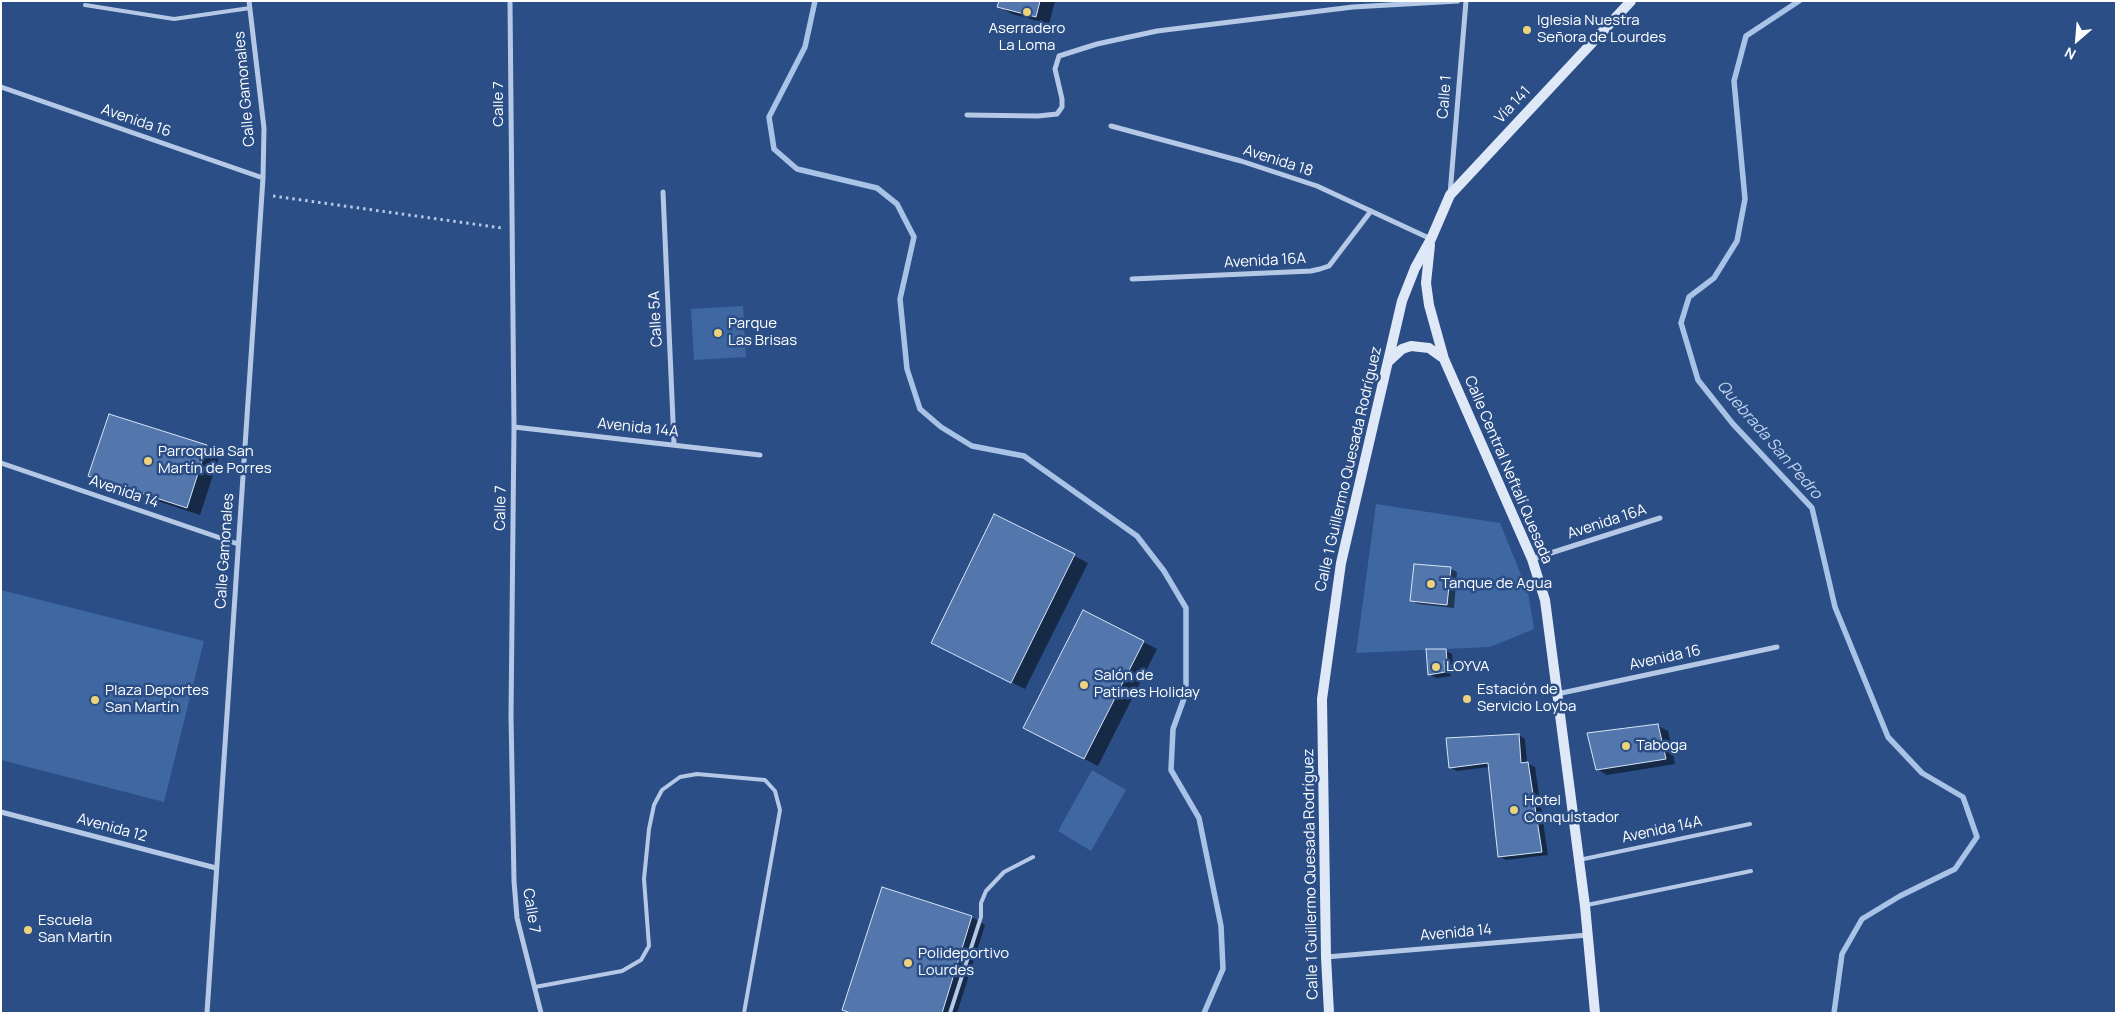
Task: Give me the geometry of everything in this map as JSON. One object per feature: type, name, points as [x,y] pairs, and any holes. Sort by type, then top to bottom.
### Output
[{"type":"main road","name":"Vía 141","points":[[1431,239],[1450,195],[1631,1]]},
{"type":"main road","name":"Calle Central Neftalí Quesada","points":[[1431,239],[1426,283],[1428,305],[1444,358],[1532,559],[1545,600],[1585,906],[1595,1013]]},
{"type":"main road","name":"Calle 1 Guillermo Quesada Rodríguez","points":[[1329,1013],[1326,957],[1322,699],[1341,563],[1402,301],[1415,268],[1431,239]]},
{"type":"main road","points":[[1389,362],[1402,349],[1411,346],[1429,348],[1444,358]]},
{"type":"street","name":"Calle Gamonales","points":[[207,1013],[263,178],[264,128],[249,1]]},
{"type":"street","name":"Calle 7","points":[[510,1],[514,427],[511,716],[514,880],[517,918],[541,1013]]},
{"type":"street","points":[[966,115],[1038,116],[1057,114],[1062,107],[1062,98],[1055,69],[1059,56],[1097,44],[1157,31],[1343,8],[1458,1]]},
{"type":"street","name":"Calle 1","points":[[1450,195],[1466,1]]},
{"type":"street","name":"Avenida 16","points":[[1,87],[263,178]]},
{"type":"street","name":"Avenida 18","points":[[1111,126],[1241,161],[1317,186],[1431,239]]},
{"type":"street","name":"Calle 5A","points":[[663,192],[674,444]]},
{"type":"street","name":"Avenida 16A","points":[[1132,279],[1311,272],[1320,270],[1329,266],[1371,211]]},
{"type":"street","name":"Avenida 14A","points":[[514,427],[760,455]]},
{"type":"street","name":"Avenida 14","points":[[1,463],[238,544]]},
{"type":"street","name":"Avenida 16A","points":[[1532,559],[1660,518]]},
{"type":"street","name":"Avenida 16","points":[[1557,694],[1777,647]]},
{"type":"street","name":"Avenida 12","points":[[1,812],[216,868]]},
{"type":"street","name":"Avenida 14","points":[[1326,957],[1588,934]]},
{"type":"lane","points":[[85,5],[174,19],[250,8]]},
{"type":"lane","points":[[535,987],[622,971],[641,960],[649,946],[644,879],[649,829],[654,805],[662,790],[680,777],[698,774],[765,780],[776,791],[780,810],[744,1013]]},
{"type":"lane","name":"Avenida 14A","points":[[1579,860],[1750,824]]},
{"type":"lane","points":[[950,1013],[981,917],[981,903],[986,891],[1004,872],[1032,857]]},
{"type":"lane","points":[[1585,906],[1751,871]]},
{"type":"path","points":[[262,195],[512,229]]},
{"type":"shaded area","name":"Parque Las Brisas","points":[[743,306],[746,357],[694,360],[691,309]]},
{"type":"shaded area","points":[[1376,504],[1500,523],[1528,592],[1534,629],[1490,647],[1356,653]],"holes":[[[1414,564],[1451,568],[1447,605],[1410,601]]]},
{"type":"shaded area","name":"Plaza Deportes San Martín","points":[[1,590],[204,641],[164,802],[1,760]]},
{"type":"shaded area","points":[[1092,770],[1126,790],[1091,851],[1058,831]]},
{"type":"building","name":"Aserradero La Loma","points":[[999,1],[1040,1],[1036,17],[997,7]]},
{"type":"building","name":"Parroquia San Martín de Porres","points":[[109,414],[207,445],[187,508],[88,476]]},
{"type":"building","points":[[994,514],[1075,554],[1011,683],[931,643]]},
{"type":"building","name":"Tanque de Agua","points":[[1414,564],[1451,567],[1447,605],[1410,601]]},
{"type":"building","name":"Salón de Patines Holiday","points":[[1083,610],[1144,641],[1084,759],[1023,728]]},
{"type":"building","name":"LOYVA","points":[[1426,649],[1446,649],[1447,661],[1444,661],[1445,672],[1428,675]]},
{"type":"building","name":"Taboga","points":[[1658,724],[1666,759],[1596,770],[1587,733]]},
{"type":"building","name":"Hotel Conquistador","points":[[1519,734],[1521,763],[1528,762],[1542,852],[1498,857],[1488,763],[1449,768],[1446,738]]},
{"type":"building","name":"Polideportivo Lourdes","points":[[882,887],[972,916],[942,1013],[851,1013],[842,1010]]},
{"type":"waterway","points":[[815,1],[805,47],[769,117],[774,149],[797,169],[877,188],[897,204],[914,237],[900,299],[907,369],[920,409],[941,427],[972,446],[1024,456],[1137,536],[1164,571],[1186,608],[1186,693],[1173,729],[1171,770],[1199,818],[1221,926],[1223,969],[1204,1013]]},
{"type":"waterway","name":"Quebrada San Pedro","points":[[1799,1],[1746,36],[1734,81],[1745,199],[1737,241],[1714,278],[1689,297],[1681,323],[1698,380],[1733,424],[1812,508],[1835,607],[1888,737],[1922,773],[1963,797],[1977,837],[1955,869],[1900,896],[1862,919],[1842,954],[1834,1013]]},
{"type":"place","name":"Aserradero La Loma","points":[[1027,12]]},
{"type":"place","name":"Iglesia Nuestra Señora de Lourdes","points":[[1527,30]]},
{"type":"place","name":"Parque Las Brisas","points":[[718,333]]},
{"type":"place","name":"Parroquia San Martín de Porres","points":[[148,461]]},
{"type":"place","name":"Tanque de Agua","points":[[1431,584]]},
{"type":"place","name":"LOYVA","points":[[1436,667]]},
{"type":"place","name":"Salón de Patines Holiday","points":[[1084,685]]},
{"type":"place","name":"Estación de Servicio Loyba","points":[[1467,699]]},
{"type":"place","name":"Plaza Deportes San Martín","points":[[95,700]]},
{"type":"place","name":"Taboga","points":[[1626,746]]},
{"type":"place","name":"Hotel Conquistador","points":[[1514,810]]},
{"type":"place","name":"Escuela San Martín","points":[[28,930]]},
{"type":"place","name":"Polideportivo Lourdes","points":[[908,963]]}]
